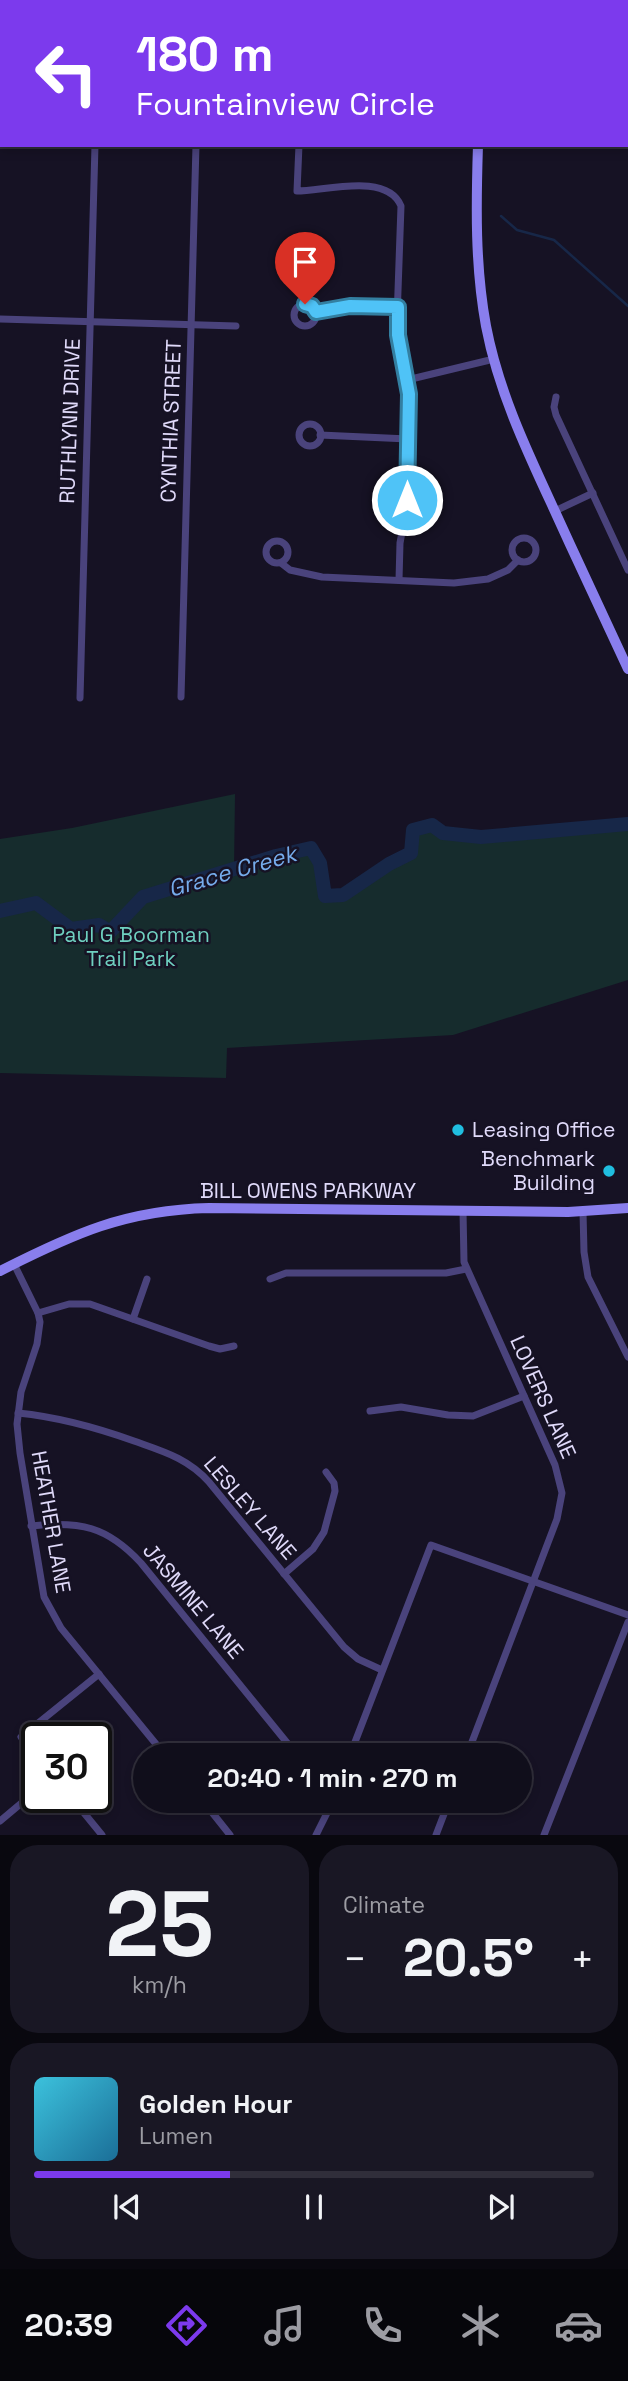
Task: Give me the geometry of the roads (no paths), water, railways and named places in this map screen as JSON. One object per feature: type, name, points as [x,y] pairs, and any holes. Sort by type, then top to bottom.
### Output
[{"type":"main road","points":[[478,147],[478,269],[486,327],[494,359],[513,418],[628,670]]},
{"type":"main road","name":"BILL OWENS PARKWAY","points":[[0,1271],[63,1240],[106,1223],[171,1210],[209,1208],[583,1212],[628,1208]]},
{"type":"street","name":"RUTHLYNN DRIVE","points":[[80,698],[95,147]]},
{"type":"street","name":"CYNTHIA STREET","points":[[181,697],[196,147]]},
{"type":"street","points":[[299,147],[297,191],[351,186],[385,189],[398,199],[402,211],[398,335],[407,380],[408,439],[407,505],[400,542],[399,580]]},
{"type":"street","points":[[316,312],[350,306],[398,307]]},
{"type":"street","points":[[0,318],[236,326]]},
{"type":"street","points":[[407,380],[494,359]]},
{"type":"street","points":[[556,397],[555,412],[628,570]]},
{"type":"street","points":[[320,435],[408,439]]},
{"type":"street","points":[[555,511],[593,493]]},
{"type":"street","points":[[281,563],[290,570],[321,577],[472,582],[488,579],[508,570],[518,561]]},
{"type":"street","name":"LOVERS LANE","points":[[463,1211],[463,1256],[466,1269],[555,1465],[562,1493],[557,1519],[472,1743]]},
{"type":"street","points":[[583,1212],[588,1277],[628,1357]]},
{"type":"street","points":[[14,1264],[38,1313],[85,1303],[209,1346],[220,1349],[234,1346]]},
{"type":"street","points":[[270,1279],[286,1273],[446,1273],[466,1269]]},
{"type":"street","points":[[133,1319],[146,1279]]},
{"type":"street","name":"HEATHER LANE","points":[[38,1313],[39,1334],[21,1392],[18,1413],[20,1453],[40,1584],[48,1607],[61,1628],[155,1743]]},
{"type":"street","points":[[370,1410],[401,1407],[448,1415],[473,1416],[524,1396]]},
{"type":"street","name":"LESLEY LANE","points":[[18,1413],[89,1425],[184,1460],[200,1471],[348,1651],[363,1662],[383,1670]]},
{"type":"street","points":[[284,1573],[313,1549],[324,1532],[335,1491],[334,1483],[326,1472]]},
{"type":"street","name":"JASMINE LANE","points":[[31,1526],[77,1524],[99,1531],[126,1548],[287,1743]]},
{"type":"street","points":[[355,1743],[431,1545],[628,1615]]},
{"type":"street","points":[[544,1835],[628,1622]]},
{"type":"street","points":[[40,1722],[99,1674]]},
{"type":"street","points":[[0,1821],[21,1803]]},
{"type":"street","points":[[84,1813],[102,1835]]},
{"type":"street","points":[[212,1813],[230,1835]]},
{"type":"street","points":[[316,1835],[327,1813]]},
{"type":"street","points":[[436,1835],[444,1813]]},
{"type":"waterway","points":[[501,216],[517,230],[554,240],[628,306]]},
{"type":"waterway","name":"Grace Creek","points":[[0,911],[36,903],[71,929],[99,925],[110,932],[143,897],[276,856],[311,848],[320,863],[325,896],[343,895],[389,864],[411,853],[413,830],[432,825],[443,833],[481,837],[628,824]]},
{"type":"place","name":"Leasing Office","points":[[458,1130]]},
{"type":"place","name":"Benchmark Building","points":[[609,1171]]},
{"type":"park label","name":"Paul G Boorman Trail Park","points":[[131,947]]}]
